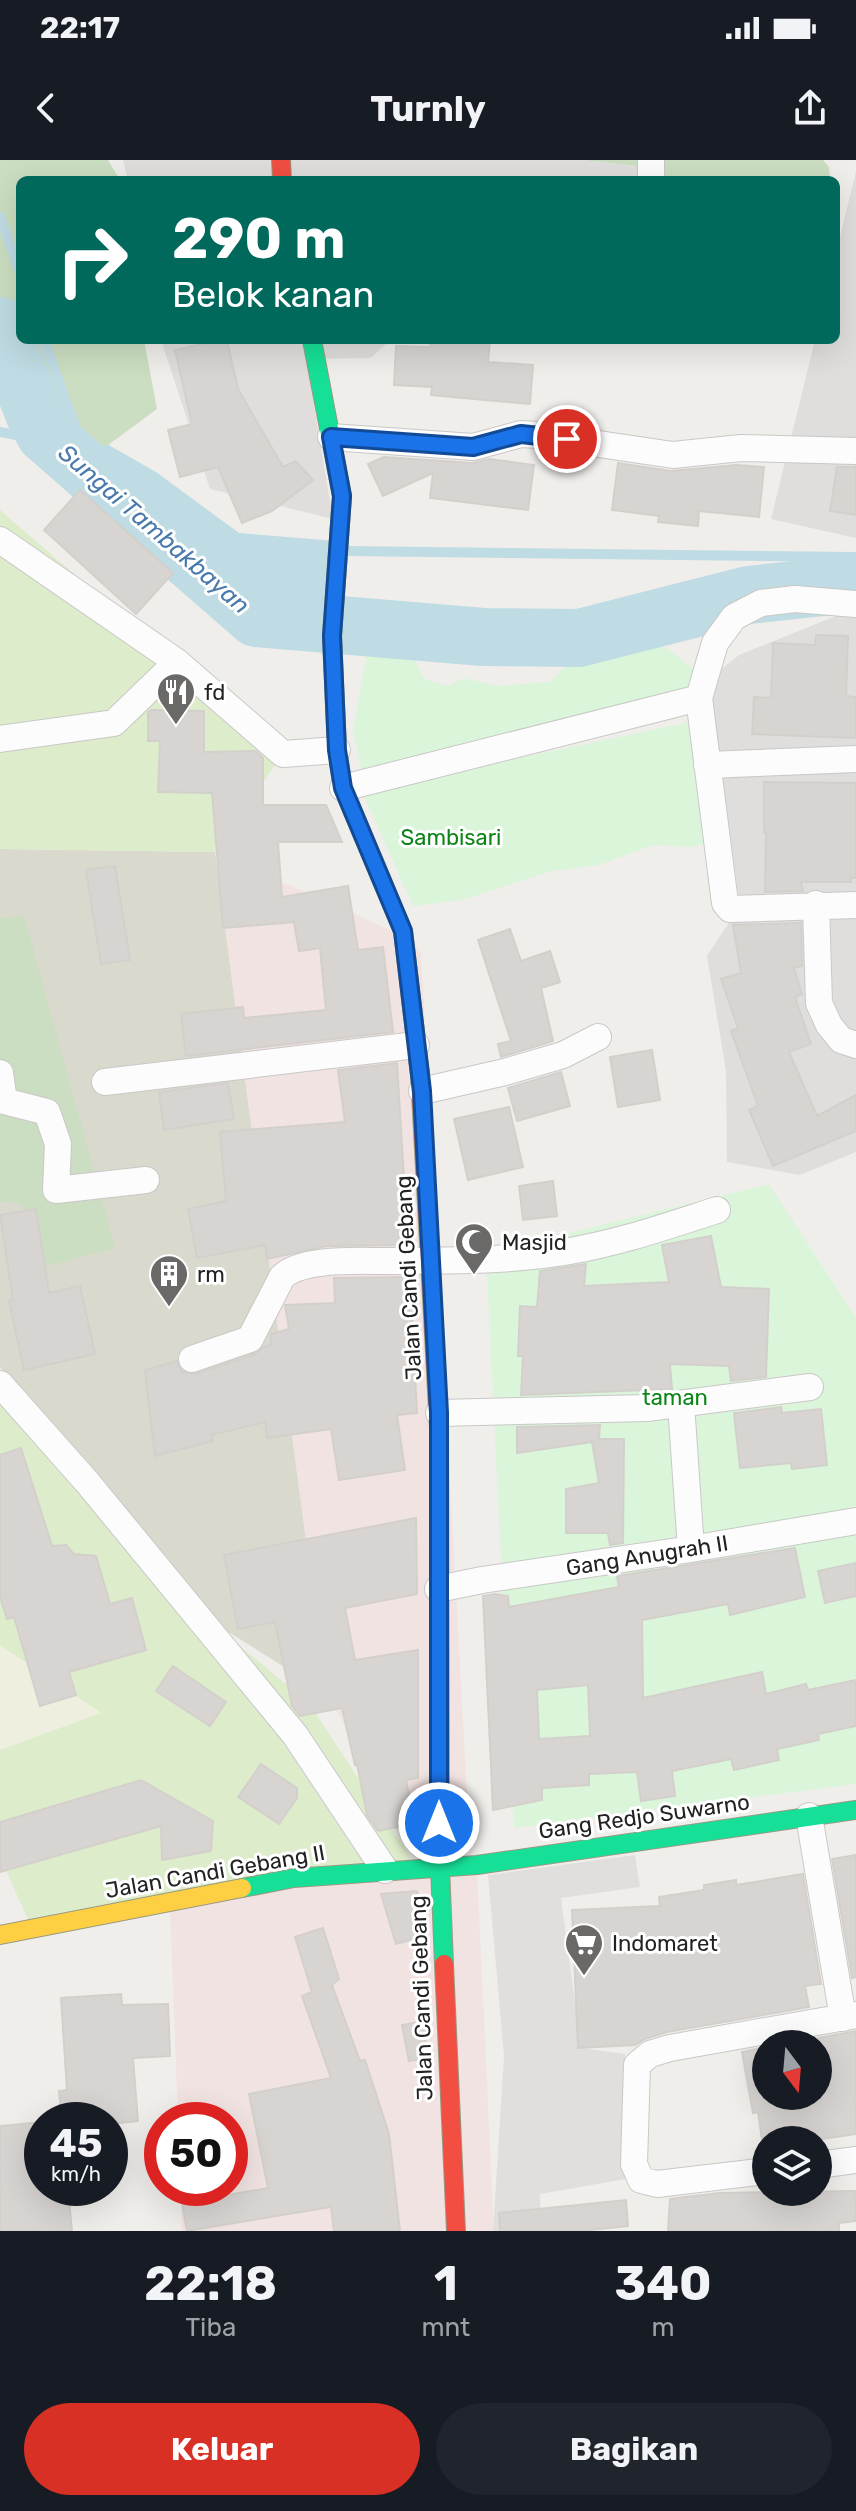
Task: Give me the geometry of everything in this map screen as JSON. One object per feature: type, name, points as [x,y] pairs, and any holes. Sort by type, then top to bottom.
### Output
[{"type":"main road","name":"Jalan Candi Gebang","points":[[313,344],[342,496],[332,636],[337,750],[343,788],[403,931],[422,1091],[439,1413],[440,1867],[456,2231]]},
{"type":"main road","name":"Gang Redjo Suwarno","points":[[440,1867],[477,1865],[856,1810]]},
{"type":"main road","name":"Jalan Candi Gebang II","points":[[0,1935],[294,1878],[440,1867]]},
{"type":"street","points":[[331,437],[473,447],[521,434],[673,455],[741,448],[856,451]]},
{"type":"street","points":[[0,540],[177,662],[283,754],[337,750]]},
{"type":"street","points":[[856,604],[777,600],[761,603],[734,617],[715,643],[699,698],[725,903],[730,909],[856,905]]},
{"type":"street","points":[[0,739],[114,723],[177,662]]},
{"type":"street","points":[[343,788],[699,698]]},
{"type":"street","points":[[707,765],[856,759]]},
{"type":"street","points":[[816,904],[819,1003],[829,1025],[841,1040],[856,1045]]},
{"type":"street","points":[[422,1091],[563,1055],[598,1037]]},
{"type":"street","points":[[105,1082],[416,1045]]},
{"type":"street","points":[[0,1073],[4,1101],[47,1112],[58,1144],[56,1190],[146,1180]]},
{"type":"street","points":[[192,1359],[250,1339],[288,1271],[335,1262],[457,1262],[564,1252],[660,1229],[717,1210]]},
{"type":"street","points":[[0,1384],[87,1482],[295,1735],[385,1870]]},
{"type":"street","points":[[439,1413],[647,1408],[810,1387]]},
{"type":"street","points":[[681,1404],[691,1549]]},
{"type":"street","name":"Gang Anugrah II","points":[[438,1589],[856,1521]]},
{"type":"street","points":[[752,2173],[657,2184],[641,2180],[634,2164],[637,2065],[650,2054],[670,2048],[849,2016],[809,1816]]},
{"type":"street","points":[[832,2163],[856,2160]]},
{"type":"shaded area","points":[[123,160],[275,160],[275,176],[127,176]]},
{"type":"shaded area","points":[[288,160],[582,160],[639,166],[647,176],[289,176]]},
{"type":"shaded area","points":[[856,171],[856,538],[771,519],[814,344],[840,344],[840,237]]},
{"type":"shaded area","points":[[162,344],[304,344],[333,519],[210,489]]},
{"type":"shaded area","points":[[318,344],[386,344],[371,358],[321,359]]},
{"type":"shaded area","points":[[856,608],[856,1152],[800,1175],[727,1162],[726,1071],[707,956],[740,906],[711,694],[719,671],[739,655]]},
{"type":"shaded area","points":[[0,849],[215,852],[326,1693],[203,1616],[67,1458],[0,1367]]},
{"type":"shaded area","points":[[215,852],[408,938],[421,953],[469,1830],[415,1845],[326,1693]]},
{"type":"shaded area","points":[[635,1855],[640,1887],[561,1898],[581,2048],[625,2054],[626,2179],[540,2194],[541,2231],[493,2231],[504,2056],[488,1875]]},
{"type":"shaded area","points":[[477,1871],[494,2231],[182,2231],[181,2206],[248,2206],[248,2102],[177,2102],[169,1883]]},
{"type":"green space","points":[[0,160],[108,160],[118,176],[16,176],[16,344],[145,344],[157,409],[81,465],[45,434],[34,413],[0,405],[0,334],[20,376],[0,326]]},
{"type":"green space","points":[[582,160],[823,160],[829,167],[830,176],[647,176],[639,166]]},
{"type":"green space","points":[[0,510],[283,754],[215,852],[0,849]]},
{"type":"green space","name":"Sambisari","points":[[655,639],[696,671],[705,690],[363,778],[353,730],[369,643],[413,655],[424,679],[448,686],[463,678],[499,686],[549,682],[580,654]]},
{"type":"green space","name":"Sambisari","points":[[695,721],[715,840],[692,847],[653,845],[599,865],[552,871],[462,900],[413,906],[362,791]]},
{"type":"green space","points":[[24,916],[115,1248],[40,1268],[22,1204],[0,1201],[0,918]]},
{"type":"green space","name":"taman","points":[[769,1184],[856,1318],[856,1784],[514,1828],[486,1253]]},
{"type":"green space","points":[[0,1383],[203,1616],[308,1702],[419,1870],[29,1922],[0,1857],[0,1750],[101,1713],[0,1645]]},
{"type":"green space","points":[[0,1645],[102,1713],[0,1750]]},
{"type":"water","points":[[107,444],[156,472],[239,533],[335,541],[325,608],[261,611],[81,465]]},
{"type":"building","points":[[202,344],[228,344],[238,389],[283,467],[296,461],[313,480],[272,511],[242,523],[218,467],[180,477],[168,430],[192,424],[175,350]]},
{"type":"building","points":[[430,344],[490,344],[488,362],[533,365],[530,404],[431,395],[432,387],[394,385],[396,346],[430,347]]},
{"type":"building","points":[[384,457],[472,463],[489,459],[534,465],[528,510],[430,498],[433,473],[383,496],[368,464]]},
{"type":"building","points":[[618,463],[671,471],[736,465],[764,467],[759,517],[699,511],[698,526],[658,522],[659,516],[612,510]]},
{"type":"building","points":[[837,467],[856,467],[856,515],[830,511]]},
{"type":"building","points":[[80,490],[173,573],[136,614],[44,530]]},
{"type":"building","points":[[816,635],[848,636],[846,696],[856,697],[856,738],[752,734],[754,697],[771,698],[773,643],[815,645]]},
{"type":"building","points":[[204,711],[204,752],[256,751],[263,758],[263,805],[326,805],[342,842],[278,842],[282,897],[348,886],[358,950],[383,947],[393,1032],[186,1056],[181,1014],[243,1007],[244,1018],[326,1010],[320,948],[299,951],[294,922],[223,928],[212,793],[158,792],[160,741],[148,741],[148,712]]},
{"type":"building","points":[[764,782],[856,783],[856,878],[851,878],[851,882],[801,882],[803,891],[765,892]]},
{"type":"building","points":[[115,866],[130,960],[101,964],[86,870]]},
{"type":"building","points":[[801,923],[802,966],[794,968],[802,994],[795,997],[811,1044],[789,1052],[817,1116],[856,1095],[856,1131],[773,1166],[749,1110],[758,1106],[731,1031],[738,1028],[721,979],[741,973],[733,925]]},
{"type":"building","points":[[510,929],[521,961],[550,951],[560,982],[541,988],[553,1041],[501,1057],[498,1044],[511,1041],[478,940]]},
{"type":"building","points":[[652,1050],[660,1100],[618,1107],[610,1057]]},
{"type":"building","points":[[397,1063],[408,1245],[327,1246],[267,1259],[265,1245],[197,1258],[188,1209],[226,1201],[220,1132],[345,1122],[338,1070]]},
{"type":"building","points":[[561,1072],[570,1106],[517,1121],[508,1088]]},
{"type":"building","points":[[228,1083],[234,1119],[164,1130],[159,1092]]},
{"type":"building","points":[[509,1107],[523,1167],[468,1180],[454,1119]]},
{"type":"building","points":[[553,1181],[557,1216],[523,1220],[519,1186]]},
{"type":"building","points":[[36,1209],[49,1293],[80,1286],[95,1354],[24,1370],[9,1301],[13,1300],[0,1215]]},
{"type":"building","points":[[711,1236],[721,1287],[769,1289],[766,1377],[731,1381],[729,1366],[670,1364],[672,1389],[521,1395],[523,1356],[518,1356],[520,1306],[537,1307],[540,1271],[586,1264],[584,1286],[669,1282],[662,1245]]},
{"type":"building","points":[[410,1277],[417,1413],[397,1415],[405,1470],[339,1480],[331,1429],[267,1438],[265,1422],[211,1435],[213,1441],[155,1456],[145,1370],[177,1361],[182,1372],[196,1374],[255,1354],[271,1345],[271,1334],[289,1329],[285,1305],[335,1303],[334,1278]]},
{"type":"building","points":[[781,1407],[782,1413],[821,1409],[827,1465],[792,1469],[791,1463],[740,1468],[734,1413]]},
{"type":"building","points":[[600,1425],[599,1439],[624,1439],[623,1543],[610,1545],[608,1533],[566,1533],[566,1489],[599,1483],[592,1442],[517,1453],[517,1427]]},
{"type":"building","points":[[21,1448],[52,1546],[66,1545],[74,1554],[96,1556],[110,1604],[132,1598],[146,1650],[69,1672],[76,1695],[40,1706],[14,1617],[7,1619],[0,1597],[0,1455]]},
{"type":"building","points":[[416,1518],[417,1594],[345,1608],[355,1660],[418,1650],[418,1778],[406,1780],[415,1824],[378,1831],[367,1815],[342,1708],[300,1716],[292,1706],[275,1622],[238,1629],[224,1555]]},
{"type":"building","points":[[795,1548],[805,1597],[730,1615],[728,1604],[642,1620],[643,1698],[762,1672],[766,1694],[806,1684],[808,1690],[856,1680],[856,1726],[818,1734],[819,1740],[777,1749],[779,1760],[734,1770],[731,1759],[672,1771],[675,1796],[641,1801],[637,1772],[589,1774],[589,1785],[542,1788],[542,1800],[493,1810],[483,1596],[508,1596],[509,1607],[619,1587],[617,1576]],"holes":[[[588,1685],[590,1736],[539,1739],[537,1690]]]},
{"type":"building","points":[[856,1563],[856,1596],[825,1603],[818,1571]]},
{"type":"building","points":[[173,1666],[226,1702],[210,1726],[156,1691]]},
{"type":"building","points":[[261,1764],[297,1788],[297,1798],[279,1824],[238,1797]]},
{"type":"building","points":[[141,1780],[213,1821],[211,1851],[162,1860],[161,1826],[0,1872],[0,1822]]},
{"type":"building","points":[[856,1855],[856,1977],[852,1978],[832,1859]]},
{"type":"building","points":[[803,1874],[821,1984],[805,1986],[809,2007],[667,2032],[635,2045],[578,2048],[572,1910],[660,1906],[659,1897],[704,1890],[704,1885],[736,1880],[736,1885]]},
{"type":"building","points":[[417,1891],[419,1897],[415,1898],[421,1937],[396,1944],[381,1894]]},
{"type":"building","points":[[323,1928],[339,1979],[332,1985],[360,2061],[365,2060],[389,2134],[400,2231],[334,2231],[331,2207],[187,2231],[183,2206],[248,2206],[248,2191],[268,2188],[249,2094],[331,2078],[302,1996],[312,1992],[295,1937]]},
{"type":"building","points":[[121,1994],[122,2005],[168,2004],[170,2056],[133,2058],[138,2121],[128,2122],[128,2102],[60,2102],[59,2091],[67,2090],[61,1998]]},
{"type":"building","points":[[425,2021],[426,2058],[409,2061],[402,2025]]},
{"type":"building","points":[[856,2031],[856,2134],[832,2138],[832,2126],[760,2126],[758,2112],[753,2113],[752,2110],[832,2110],[832,2035]]},
{"type":"building","points":[[752,2050],[752,2107],[742,2052]]},
{"type":"building","points":[[24,2124],[24,2206],[70,2206],[72,2231],[0,2231],[0,2126]]},
{"type":"building","points":[[832,2191],[856,2191],[856,2221],[839,2223],[839,2231],[668,2231],[670,2199],[752,2193],[752,2206],[832,2206]]},
{"type":"building","points":[[626,2200],[628,2226],[580,2231],[500,2231],[499,2213]]},
{"type":"waterway","points":[[0,217],[16,262]]},
{"type":"waterway","name":"Sungai Tambakbayan","points":[[0,326],[45,434],[256,618],[483,637],[579,638],[748,595],[856,586]]},
{"type":"waterway","points":[[45,344],[83,448],[105,462]]},
{"type":"waterway","points":[[0,432],[83,448]]},
{"type":"waterway","points":[[346,551],[856,557]]},
{"type":"traffic: fast","points":[[313,344],[342,496],[332,636],[337,750],[343,788],[403,931],[420,1075]]},
{"type":"traffic: fast","points":[[439,1428],[440,1867],[444,1964]]},
{"type":"traffic: fast","points":[[242,1888],[294,1878],[477,1865],[856,1810]]},
{"type":"traffic: slow","points":[[0,1935],[242,1888]]},
{"type":"traffic: jam","points":[[281,160],[282,176]]},
{"type":"traffic: jam","points":[[420,1075],[439,1428]]},
{"type":"traffic: jam","points":[[444,1964],[456,2231]]},
{"type":"place","name":"fd","points":[[176,726]]},
{"type":"place","name":"Masjid","points":[[474,1276]]},
{"type":"place","name":"rm","points":[[169,1308]]},
{"type":"place","name":"Indomaret","points":[[584,1977]]},
{"type":"route","points":[[439,1823],[439,1413],[422,1091],[403,931],[343,788],[337,750],[332,636],[342,496],[331,437],[473,447],[521,434],[567,439]]}]
